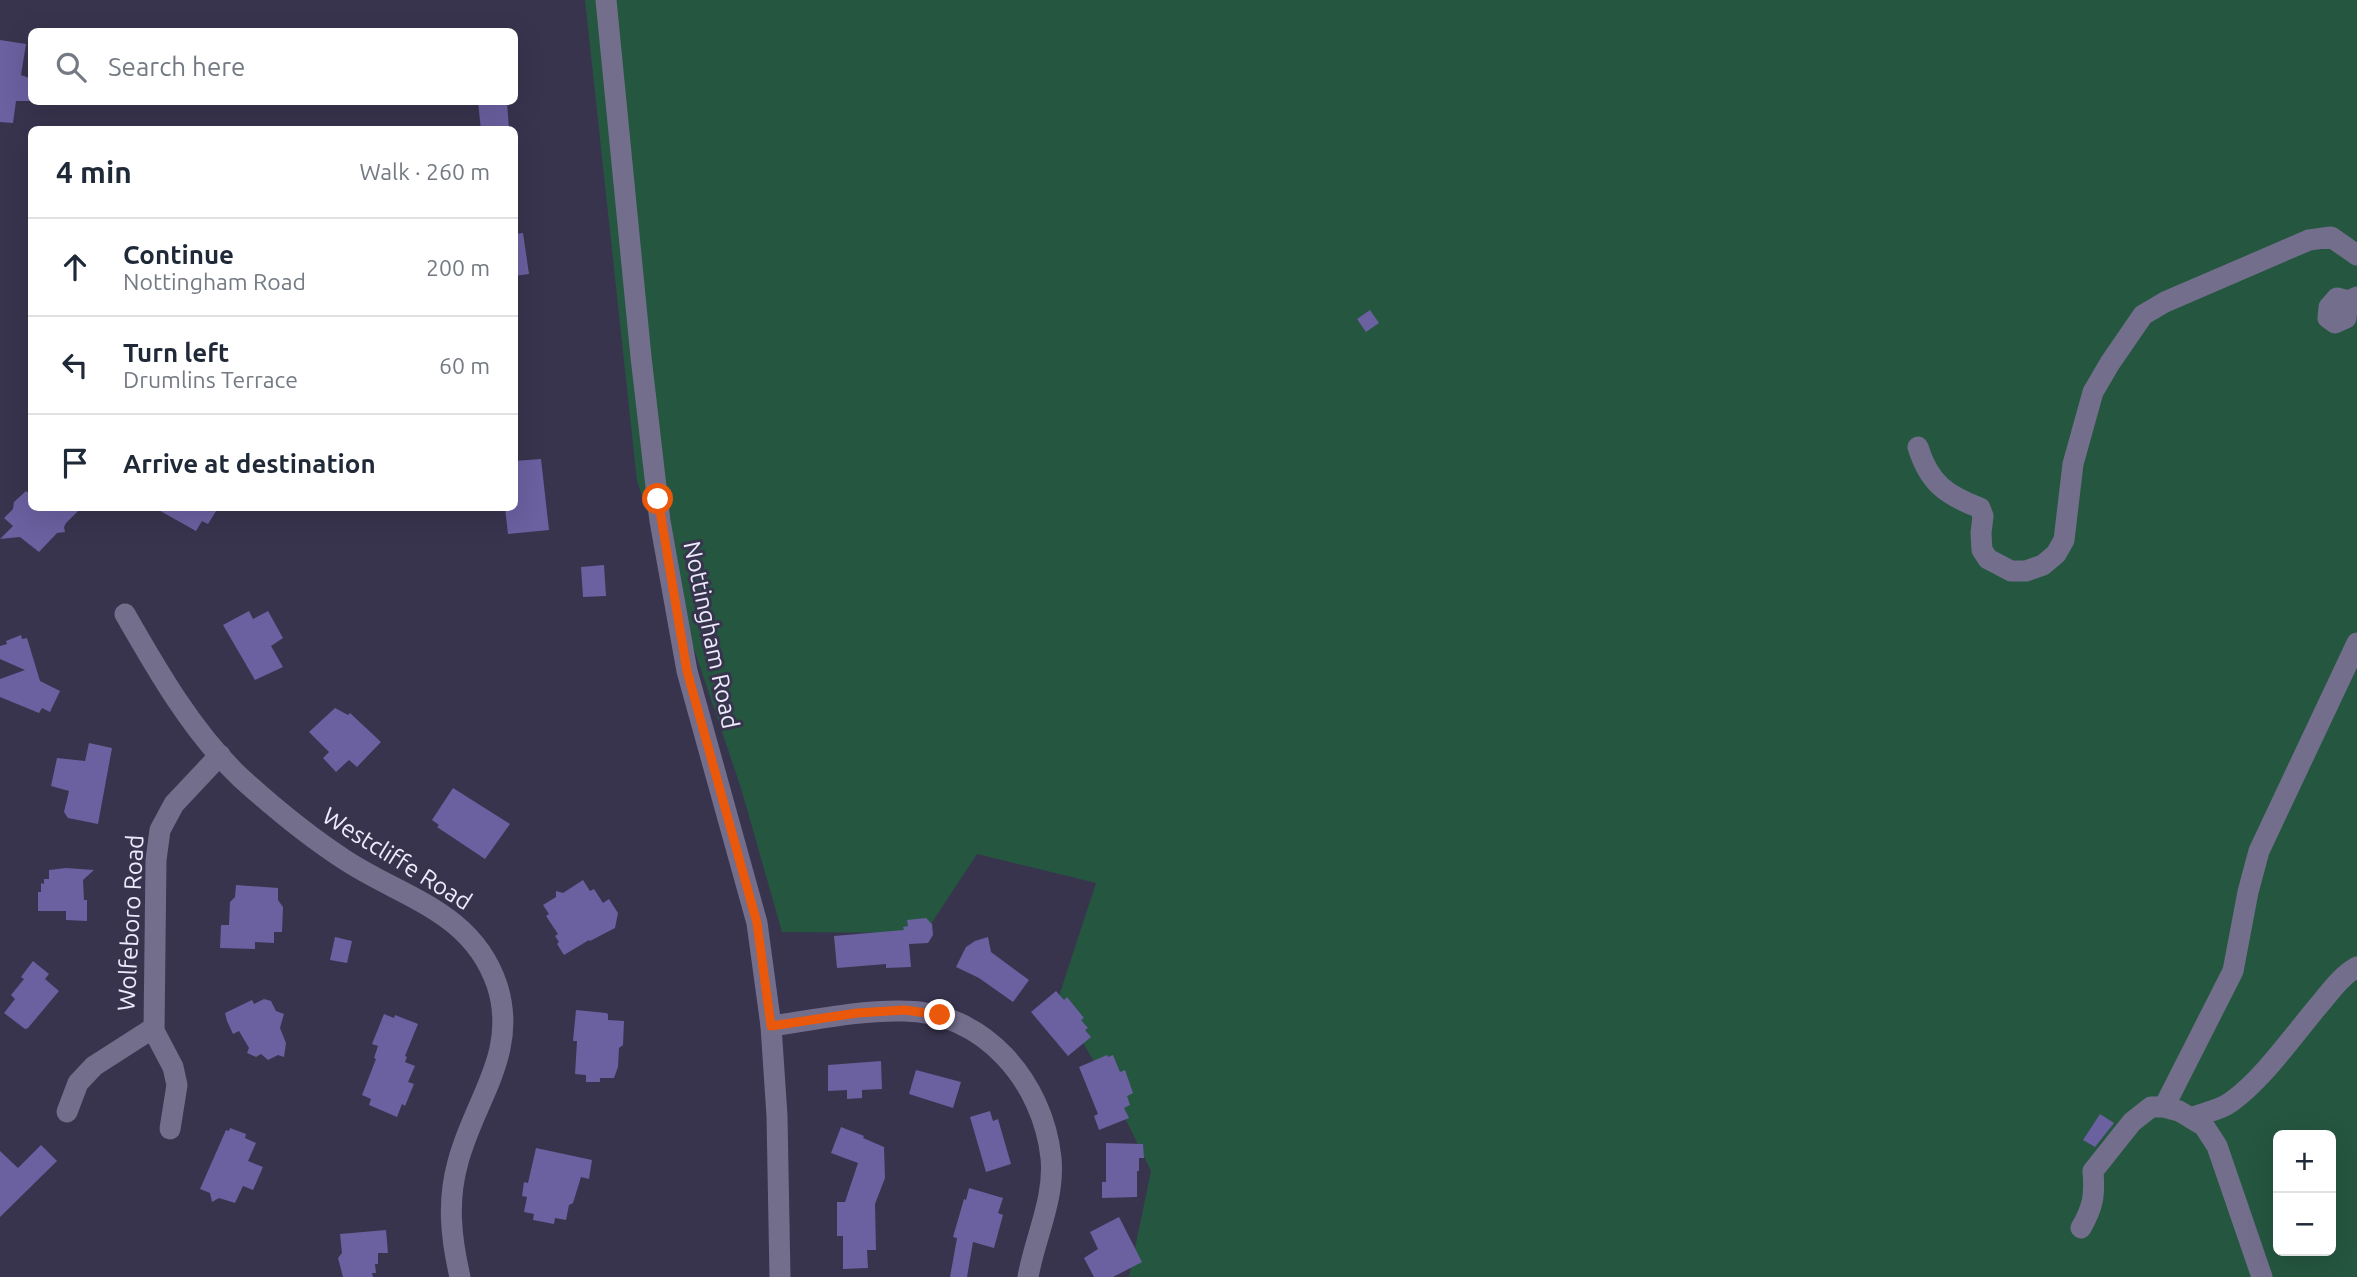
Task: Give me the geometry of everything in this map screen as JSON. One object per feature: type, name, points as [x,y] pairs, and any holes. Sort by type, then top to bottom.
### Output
[{"type":"street","name":"Nottingham Road","points":[[606,0],[660,521],[687,671],[757,923],[771,1026],[777,1116],[780,1277]]},
{"type":"street","points":[[1918,447],[1924,467],[1940,487],[1980,508],[1983,516],[1982,550],[1988,559],[2011,571],[2026,571],[2043,565],[2056,554],[2064,540],[2073,464],[2093,393],[2143,315],[2165,302],[2309,240],[2332,237],[2357,255]]},
{"type":"street","name":"Westcliffe Road","points":[[125,614],[158,671],[220,755],[240,776],[300,829],[348,862],[433,908],[460,927],[476,946],[496,983],[502,1009],[503,1031],[499,1058],[458,1161],[450,1204],[452,1240],[460,1277]]},
{"type":"street","points":[[2164,1107],[2233,971],[2259,851],[2357,643]]},
{"type":"street","name":"Wolfeboro Road","points":[[170,1129],[177,1085],[173,1068],[153,1031],[156,860],[160,830],[174,804],[220,755]]},
{"type":"street","points":[[2191,1118],[2207,1110],[2220,1109],[2232,1102],[2255,1081],[2335,985],[2357,967]]},
{"type":"street","points":[[771,1026],[857,1013],[905,1010],[940,1015],[972,1031],[1009,1058],[1026,1080],[1043,1117],[1051,1159],[1048,1204],[1028,1277]]},
{"type":"street","name":"Wolfeboro Road","points":[[67,1112],[78,1083],[94,1066],[153,1031]]},
{"type":"street","points":[[2081,1228],[2094,1200],[2093,1171],[2132,1122],[2151,1107],[2179,1111],[2204,1126],[2217,1146],[2262,1277]]},
{"type":"green space","points":[[585,0],[2357,0],[2357,1277],[1129,1277],[1151,1171],[1117,1102],[1058,999],[1096,883],[977,854],[925,933],[782,932],[741,788],[637,481]]},
{"type":"building","points":[[0,40],[26,44],[21,75],[28,78],[28,101],[16,101],[13,123],[0,122]]},
{"type":"building","points":[[478,105],[507,105],[509,126],[481,126]]},
{"type":"building","points":[[523,233],[529,274],[518,275],[518,234]]},
{"type":"building","points":[[1370,310],[1379,323],[1366,332],[1357,319]]},
{"type":"building","points":[[541,459],[549,530],[508,534],[505,511],[518,511],[518,461]]},
{"type":"building","points":[[26,491],[28,511],[78,511],[66,523],[65,532],[57,533],[39,552],[20,537],[0,539],[13,526],[4,518],[13,509],[14,502]]},
{"type":"building","points":[[160,511],[216,511],[208,524],[202,521],[196,531]]},
{"type":"building","points":[[604,565],[606,596],[583,597],[581,567]]},
{"type":"building","points":[[249,611],[253,619],[268,611],[283,638],[271,646],[283,667],[255,680],[223,625]]},
{"type":"building","points":[[21,635],[22,639],[27,638],[40,681],[60,691],[50,712],[42,708],[39,713],[0,697],[0,679],[25,670],[0,659],[0,646]]},
{"type":"building","points":[[335,708],[348,715],[350,713],[381,742],[357,767],[349,760],[336,772],[323,758],[329,752],[309,732]]},
{"type":"building","points":[[89,743],[112,748],[98,824],[68,818],[64,812],[69,791],[51,786],[57,758],[85,761]]},
{"type":"building","points":[[453,788],[510,824],[485,859],[437,827],[439,825],[432,820]]},
{"type":"building","points":[[49,870],[94,870],[83,880],[87,921],[66,920],[66,911],[38,911],[38,892],[41,892],[44,879],[49,879]]},
{"type":"building","points":[[583,880],[590,891],[594,889],[603,903],[609,899],[618,913],[615,928],[564,955],[557,944],[559,942],[555,936],[558,934],[546,916],[549,914],[543,905],[556,897],[556,891],[563,893]]},
{"type":"building","points":[[236,885],[278,888],[278,900],[283,907],[282,932],[274,932],[274,943],[255,942],[255,949],[220,948],[221,925],[229,925],[230,902],[235,897]]},
{"type":"building","points":[[926,918],[932,924],[933,935],[928,943],[909,944],[911,967],[886,968],[886,964],[837,968],[834,936],[904,930],[903,927],[908,926],[907,920]]},
{"type":"building","points":[[335,937],[352,941],[347,963],[330,960]]},
{"type":"building","points":[[988,937],[991,952],[1029,980],[1013,1002],[979,978],[956,967],[966,947]]},
{"type":"building","points":[[33,961],[49,974],[45,979],[59,991],[25,1029],[4,1013],[15,999],[11,995],[24,979],[21,977]]},
{"type":"building","points":[[1056,991],[1064,1000],[1067,997],[1084,1018],[1081,1020],[1091,1037],[1068,1056],[1031,1012]]},
{"type":"building","points":[[264,999],[271,1001],[276,1011],[284,1014],[280,1028],[286,1043],[284,1057],[278,1055],[268,1060],[261,1054],[256,1057],[247,1053],[249,1048],[239,1031],[233,1034],[227,1021],[225,1013],[252,1000],[254,1004]]},
{"type":"building","points":[[576,1010],[606,1013],[608,1020],[624,1021],[623,1045],[619,1048],[618,1067],[614,1078],[586,1082],[586,1075],[575,1074],[577,1041],[573,1041]]},
{"type":"building","points":[[384,1014],[394,1018],[395,1015],[418,1024],[405,1056],[405,1062],[415,1066],[408,1082],[414,1084],[397,1117],[369,1105],[371,1099],[362,1095],[376,1059],[374,1058],[378,1046],[372,1044]]},
{"type":"building","points":[[1113,1055],[1120,1072],[1125,1070],[1133,1093],[1127,1096],[1130,1105],[1124,1108],[1129,1118],[1099,1130],[1094,1116],[1098,1114],[1079,1067]]},
{"type":"building","points":[[881,1061],[882,1089],[862,1090],[862,1098],[847,1099],[847,1090],[828,1091],[828,1065]]},
{"type":"building","points":[[916,1070],[961,1082],[953,1108],[909,1094]]},
{"type":"building","points":[[990,1111],[993,1121],[998,1119],[1011,1164],[986,1172],[970,1117]]},
{"type":"building","points":[[2100,1114],[2114,1123],[2095,1147],[2083,1140]]},
{"type":"building","points":[[841,1127],[884,1147],[885,1178],[875,1204],[876,1250],[867,1250],[868,1268],[843,1269],[843,1236],[837,1236],[837,1202],[845,1202],[858,1163],[831,1153]]},
{"type":"building","points":[[230,1128],[246,1134],[245,1138],[256,1143],[248,1161],[263,1167],[253,1190],[243,1186],[235,1203],[219,1198],[212,1202],[210,1193],[200,1189],[226,1130],[229,1131]]},
{"type":"building","points":[[1106,1143],[1143,1144],[1144,1158],[1139,1158],[1137,1171],[1137,1197],[1102,1198],[1102,1182],[1106,1182]]},
{"type":"building","points":[[41,1145],[57,1161],[0,1217],[0,1151],[18,1168]]},
{"type":"building","points":[[536,1148],[592,1160],[589,1179],[581,1177],[573,1203],[569,1205],[566,1220],[555,1218],[554,1224],[533,1220],[534,1214],[524,1212],[527,1197],[522,1196],[524,1182],[528,1183]]},
{"type":"building","points":[[969,1188],[1003,1198],[998,1213],[1003,1215],[994,1248],[973,1242],[967,1277],[950,1277],[957,1238],[953,1237]]},
{"type":"building","points":[[1119,1217],[1142,1262],[1113,1277],[1094,1277],[1084,1258],[1098,1249],[1090,1232]]},
{"type":"building","points":[[386,1230],[388,1253],[378,1253],[378,1264],[375,1264],[376,1273],[372,1273],[373,1277],[343,1277],[338,1258],[342,1253],[340,1234]]},
{"type":"route","points":[[658,499],[687,671],[757,923],[771,1026],[857,1013],[905,1010],[940,1015]]}]
